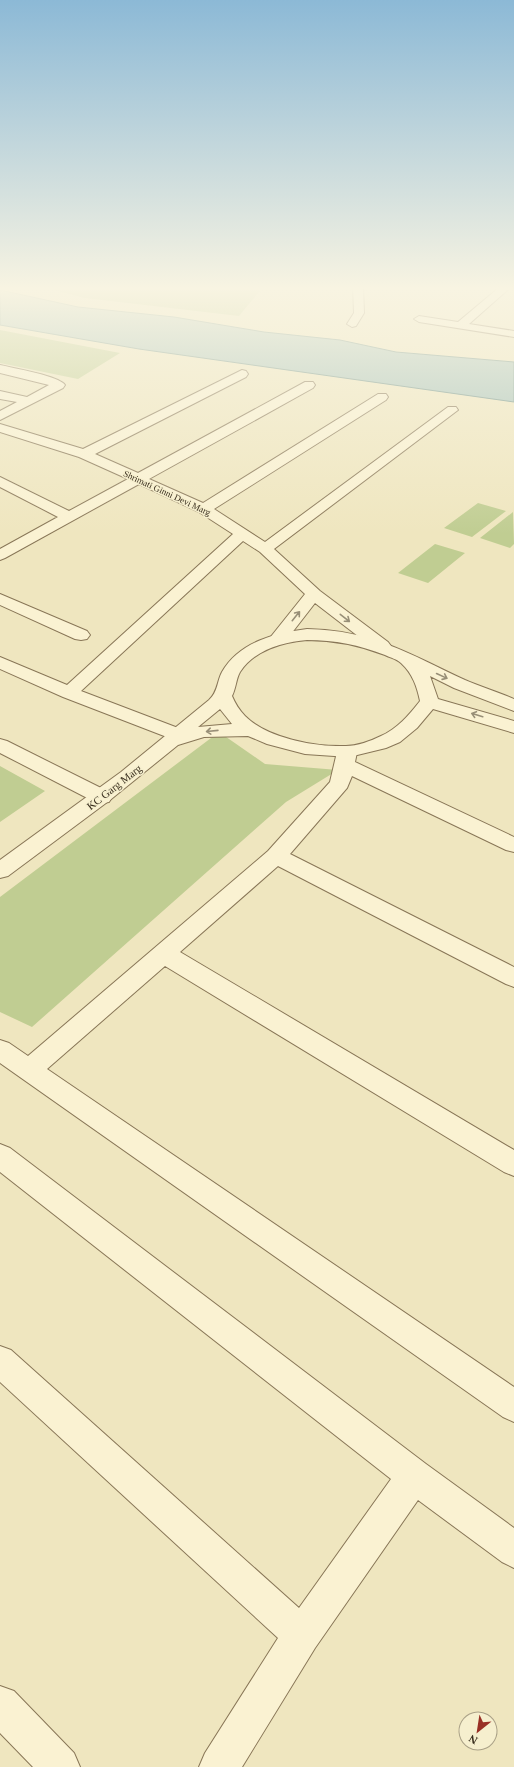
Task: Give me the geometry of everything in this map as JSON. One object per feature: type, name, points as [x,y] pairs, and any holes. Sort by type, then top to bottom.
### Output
[{"type":"street","points":[[0,369],[50,381],[59,385],[0,416]]},
{"type":"street","points":[[84,454],[242,374]]},
{"type":"street","points":[[0,554],[139,480],[309,385]]},
{"type":"street","points":[[0,395],[29,401]]},
{"type":"street","points":[[204,509],[382,397]]},
{"type":"street","points":[[265,549],[452,410]]},
{"type":"street","name":"Shrimati Ginni Devi Marg","points":[[0,428],[84,454],[204,509],[265,549],[314,594],[382,646]]},
{"type":"street","points":[[0,482],[70,517]]},
{"type":"street","points":[[69,693],[242,534]]},
{"type":"street","points":[[278,639],[314,594]]},
{"type":"street","points":[[0,599],[81,635]]},
{"type":"street","points":[[514,705],[460,684],[382,646],[357,639],[335,636],[308,635],[278,639],[259,647],[243,659],[231,672],[223,696],[225,702],[239,722],[251,730],[281,743],[346,758],[514,845]]},
{"type":"street","points":[[407,659],[418,671],[425,682],[429,702]]},
{"type":"street","points":[[0,662],[175,739],[196,733],[251,730]]},
{"type":"street","name":"KC Garg Marg","points":[[0,871],[102,797],[175,739],[223,696]]},
{"type":"street","points":[[429,702],[471,713],[514,727]]},
{"type":"street","points":[[346,758],[386,742],[404,731],[429,702]]},
{"type":"street","points":[[0,745],[102,797]]},
{"type":"street","points":[[29,1070],[276,856],[340,784],[346,758]]},
{"type":"street","points":[[276,856],[514,978]]},
{"type":"street","points":[[164,954],[514,1164]]},
{"type":"street","points":[[0,1050],[514,1406]]},
{"type":"street","points":[[0,1156],[414,1476],[514,1550]]},
{"type":"street","points":[[0,1361],[302,1635]]},
{"type":"street","points":[[219,1767],[302,1635],[414,1476]]},
{"type":"street","points":[[0,1705],[60,1767]]},
{"type":"green space","points":[[27,368],[95,368],[78,379]]},
{"type":"green space","points":[[478,503],[506,511],[472,537],[444,528]]},
{"type":"green space","points":[[513,512],[514,544],[510,548],[480,538]]},
{"type":"green space","points":[[435,544],[465,553],[428,583],[398,573]]},
{"type":"green space","points":[[219,732],[265,764],[338,770],[286,802],[32,1027],[0,1012],[0,897]]},
{"type":"green space","points":[[0,766],[45,791],[0,822]]},
{"type":"water","points":[[277,368],[514,368],[514,402]]}]
